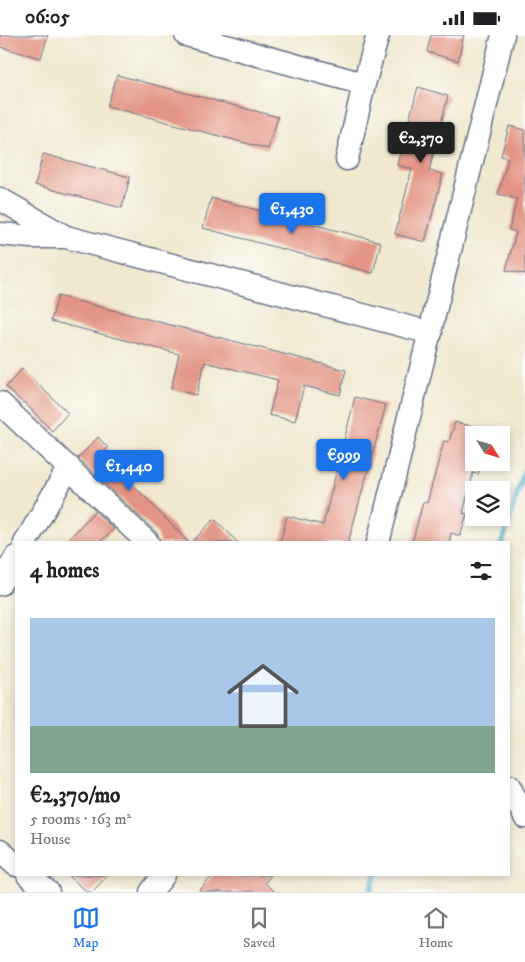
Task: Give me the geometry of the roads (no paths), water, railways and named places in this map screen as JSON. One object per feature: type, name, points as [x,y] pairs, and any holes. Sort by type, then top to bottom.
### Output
[{"type":"street","points":[[186,35],[364,83]]},
{"type":"street","points":[[346,159],[364,83],[378,35]]},
{"type":"street","points":[[379,541],[503,35]]},
{"type":"street","points":[[0,199],[66,237]]},
{"type":"street","points":[[0,234],[31,237],[66,237],[431,333]]},
{"type":"street","points":[[0,403],[146,541]]},
{"type":"street","points":[[25,541],[69,467]]},
{"type":"street","points":[[0,584],[15,559]]},
{"type":"street","points":[[510,788],[525,817]]},
{"type":"street","points":[[0,851],[15,864]]},
{"type":"street","points":[[29,876],[48,892]]},
{"type":"street","points":[[151,892],[163,876]]},
{"type":"waterway","points":[[503,541],[525,469]]},
{"type":"waterway","points":[[370,892],[376,876]]}]
